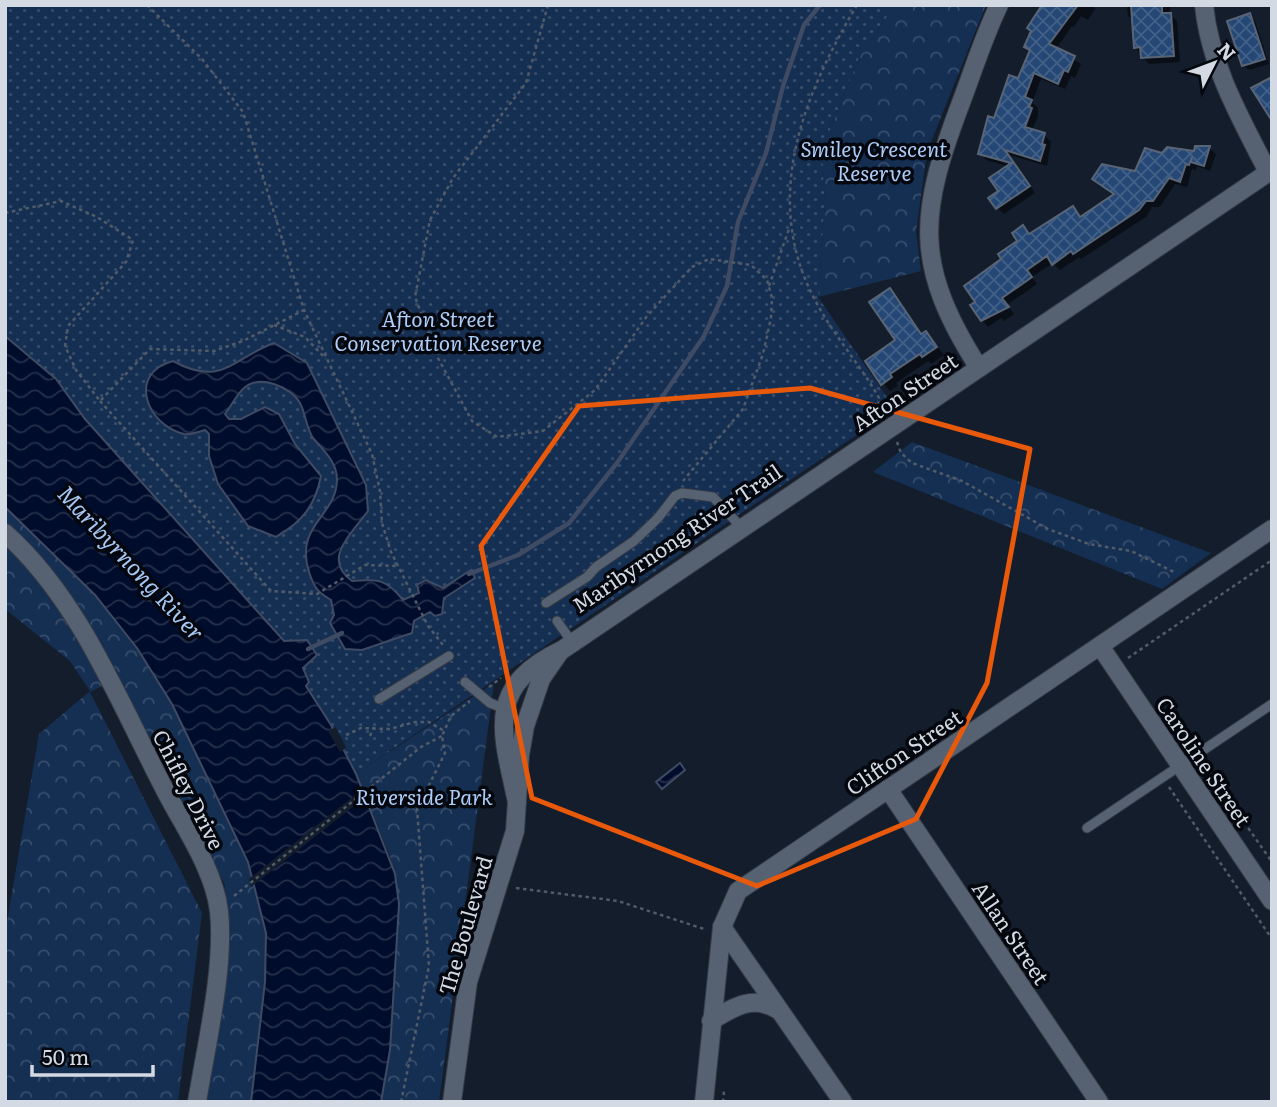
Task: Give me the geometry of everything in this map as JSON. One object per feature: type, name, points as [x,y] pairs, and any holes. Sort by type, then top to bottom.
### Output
[{"type":"street","points":[[979,368],[944,307],[933,267],[928,230],[936,171],[999,5]]},
{"type":"street","points":[[1204,5],[1211,42],[1230,98],[1270,171]]},
{"type":"street","name":"Afton Street","points":[[567,646],[742,528],[885,422],[979,368],[1270,171]]},
{"type":"street","name":"Clifton Street","points":[[704,1102],[711,1021],[714,928],[738,891],[1272,529]]},
{"type":"street","name":"Chifley Drive","points":[[5,533],[51,583],[86,639],[206,869],[219,911],[219,923],[217,972],[197,1102]]},
{"type":"street","points":[[503,708],[519,679],[542,659],[567,646]]},
{"type":"street","name":"The Boulevard","points":[[452,1102],[468,982],[515,831],[520,755],[533,698],[547,667],[567,646]]},
{"type":"street","name":"Caroline Street","points":[[1100,646],[1272,901]]},
{"type":"street","name":"The Boulevard","points":[[503,708],[504,739],[517,802]]},
{"type":"street","name":"Allan Street","points":[[888,789],[1098,1102]]},
{"type":"street","points":[[714,928],[783,1013],[843,1102]]},
{"type":"street","points":[[711,1021],[743,1003],[759,1001],[783,1013]]},
{"type":"lane","points":[[546,603],[587,577],[596,567],[641,535],[675,496],[688,492],[713,497],[742,528]]},
{"type":"lane","points":[[557,621],[567,646]]},
{"type":"lane","points":[[379,699],[449,656]]},
{"type":"lane","points":[[466,682],[479,695],[503,708]]},
{"type":"lane","points":[[1087,828],[1272,704]]},
{"type":"path","points":[[147,5],[202,59],[243,112],[303,310],[372,454],[383,523],[398,566],[428,626],[439,637],[449,656]]},
{"type":"path","points":[[548,5],[526,83],[453,178],[430,220],[415,297],[438,358],[472,421],[497,437],[543,431],[595,390],[654,307],[684,273],[709,259],[744,263],[761,273],[769,286]]},
{"type":"path","points":[[675,496],[684,480],[732,425],[752,390],[771,318],[769,286],[789,228],[790,188],[806,107],[824,63],[857,5]]},
{"type":"path","points":[[5,213],[61,201],[97,217],[133,240],[126,262],[68,326],[65,346],[76,370],[100,401],[271,591],[317,594],[365,565],[398,566]]},
{"type":"path","points":[[789,228],[810,292],[876,393],[885,422],[901,453],[912,463],[962,481],[1069,539],[1131,551],[1176,573]]},
{"type":"path","points":[[100,401],[150,349],[214,351],[243,341],[303,310]]},
{"type":"path","points":[[274,325],[304,337],[328,362]]},
{"type":"path","points":[[880,412],[885,422]]},
{"type":"path","points":[[1126,663],[1128,657],[1272,559]]},
{"type":"path","points":[[401,1102],[429,966],[417,809],[445,753],[442,736],[451,716],[504,675]]},
{"type":"path","points":[[346,735],[361,728],[390,729],[415,722],[429,722],[444,731]]},
{"type":"path","points":[[370,736],[374,727]]},
{"type":"path","points":[[229,900],[421,747],[442,736]]},
{"type":"path","points":[[1272,862],[1207,766],[1179,764],[1168,786],[1272,939]]},
{"type":"path","points":[[509,887],[618,901],[714,928]]},
{"type":"path","points":[[723,1102],[724,1089]]},
{"type":"highlighted area","points":[[810,388],[1030,449],[987,683],[916,819],[757,886],[532,798],[481,546],[579,406]]},
{"type":"green space","name":"Afton Street Conservation Reserve","points":[[5,5],[895,5],[859,58],[822,150],[825,202],[818,297],[895,409],[356,774],[331,725],[306,686],[309,681],[284,641],[85,419],[56,379],[5,336]]},
{"type":"green space","name":"Smiley Crescent Reserve","points":[[895,5],[986,5],[927,152],[916,232],[921,271],[818,297],[825,202],[822,150],[859,58]]},
{"type":"green space","points":[[912,442],[1211,553],[1162,589],[873,472]]},
{"type":"green space","points":[[5,507],[95,595],[137,648],[172,704],[248,862],[266,933],[265,982],[251,1102],[202,1102],[225,885],[118,678],[90,692],[202,913],[178,1102],[5,1102],[5,934],[39,734],[90,691],[70,661],[5,609]]},
{"type":"green space","name":"Riverside Park","points":[[494,683],[439,1102],[381,1102],[390,1050],[399,904],[390,856],[356,774]]},
{"type":"water","name":"Maribyrnong River","points":[[5,336],[56,379],[85,419],[284,641],[307,640],[317,655],[303,668],[309,682],[306,686],[331,725],[356,774],[395,874],[399,904],[390,1050],[381,1102],[251,1102],[265,982],[266,933],[248,862],[172,704],[137,648],[95,595],[5,507]]},
{"type":"water","points":[[274,343],[307,363],[366,485],[368,511],[342,546],[339,564],[343,573],[352,581],[369,580],[387,584],[403,600],[419,593],[417,585],[426,580],[443,588],[471,570],[475,578],[444,598],[442,614],[435,616],[430,612],[414,621],[412,633],[362,650],[345,649],[330,623],[334,615],[331,600],[314,585],[306,556],[311,532],[331,503],[337,479],[335,467],[313,438],[296,397],[275,384],[258,382],[244,388],[225,414],[229,419],[241,419],[265,407],[279,414],[295,444],[321,476],[315,496],[306,512],[276,537],[248,526],[218,484],[209,456],[209,434],[205,430],[184,434],[171,429],[152,410],[146,387],[150,376],[159,367],[173,361],[190,369],[216,371]]},
{"type":"water","points":[[680,763],[685,770],[662,789],[656,782]]},
{"type":"pier","points":[[336,727],[346,748],[340,752],[328,731]]},
{"type":"pier","points":[[365,787],[368,795],[251,887],[249,879]]},
{"type":"building","points":[[1042,5],[1078,5],[1049,44],[1075,56],[1068,72],[1064,70],[1058,84],[1034,73],[1025,97],[1032,100],[1029,107],[1032,108],[1025,127],[1045,133],[1042,144],[1045,145],[1040,161],[1005,150],[1030,186],[996,209],[988,198],[998,191],[989,178],[1011,163],[978,154],[988,116],[994,118],[1009,75],[1018,78],[1030,50],[1024,47],[1031,31],[1027,28]]},
{"type":"building","points":[[1131,5],[1162,5],[1162,13],[1171,13],[1174,56],[1141,58],[1140,47],[1134,48]]},
{"type":"building","points":[[1250,13],[1265,59],[1242,66],[1227,21]]},
{"type":"building","points":[[1272,77],[1272,121],[1251,88]]},
{"type":"building","points":[[1195,146],[1210,146],[1204,166],[1191,162],[1192,157],[1189,165],[1186,164],[1180,182],[1169,178],[1153,201],[1146,201],[1139,210],[1052,265],[1047,256],[1027,270],[1032,277],[1002,298],[1009,307],[981,321],[970,305],[975,302],[964,286],[1001,259],[998,254],[1017,241],[1012,233],[1023,225],[1029,234],[1073,206],[1080,217],[1114,194],[1092,179],[1102,164],[1135,171],[1145,148],[1162,153],[1167,147],[1194,151]]},
{"type":"building","points":[[890,288],[921,334],[926,331],[937,347],[922,357],[920,354],[890,374],[892,377],[881,385],[865,361],[895,340],[869,302]]},
{"type":"waterway","points":[[469,574],[518,555],[569,523],[617,463],[704,336],[727,286],[738,222],[766,153],[783,86],[804,25],[820,5]]},
{"type":"waterway","points":[[308,649],[342,633]]}]
